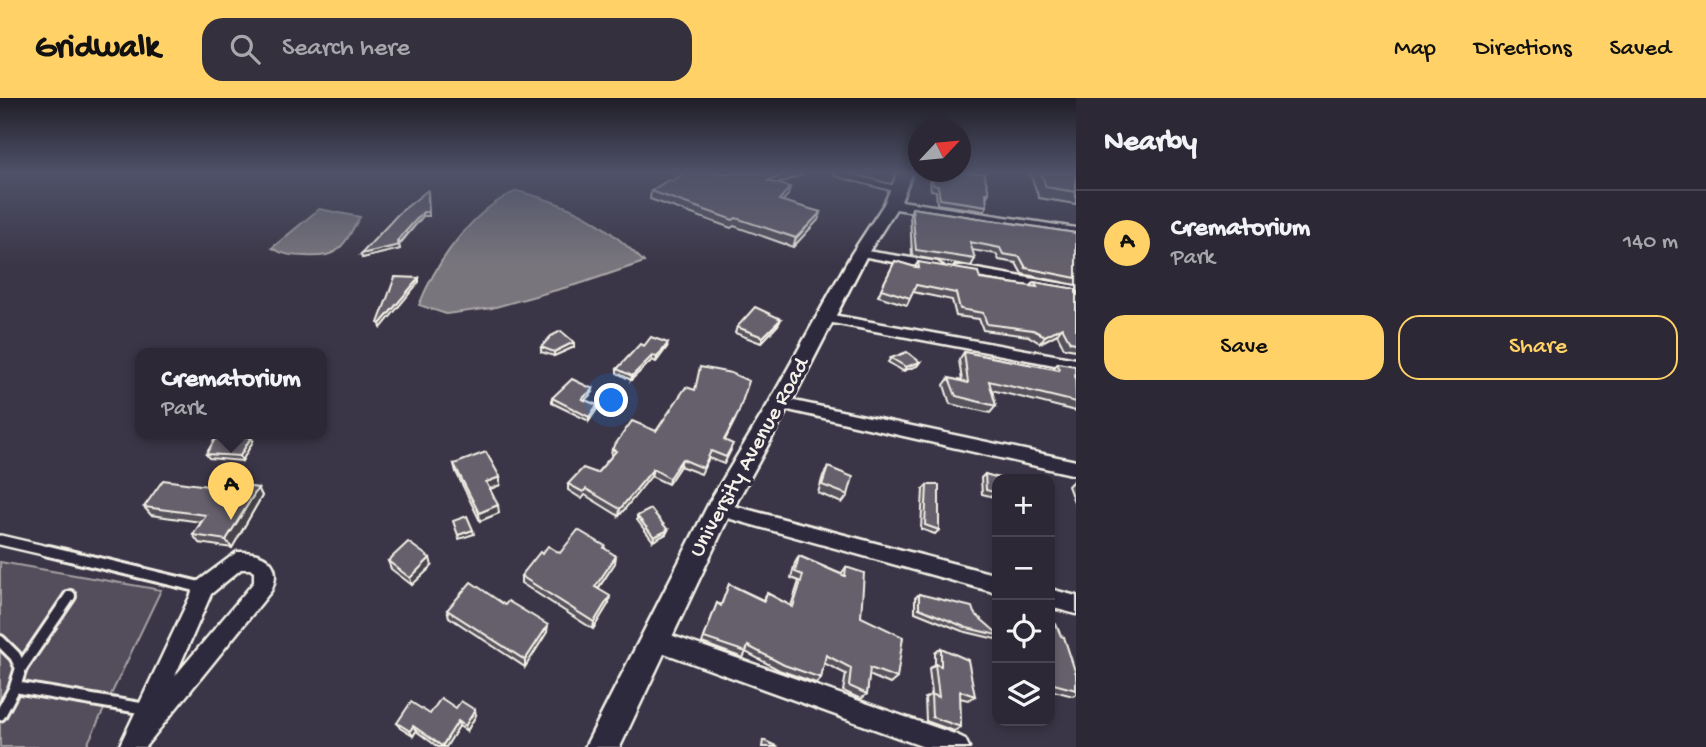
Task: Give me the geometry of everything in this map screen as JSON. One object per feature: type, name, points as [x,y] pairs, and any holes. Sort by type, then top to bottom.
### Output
[{"type":"main road","name":"University Avenue Road","points":[[602,747],[719,509],[890,203]]},
{"type":"main road","points":[[956,203],[1076,233]]},
{"type":"street","points":[[860,253],[1076,290]]},
{"type":"street","points":[[827,318],[1076,364]]},
{"type":"street","points":[[780,403],[1076,468]]},
{"type":"street","points":[[719,509],[992,583]]},
{"type":"street","points":[[254,560],[264,569],[264,585],[131,746],[204,588],[237,561],[254,560]]},
{"type":"street","points":[[1055,599],[1076,605]]},
{"type":"street","points":[[656,639],[957,747]]},
{"type":"lane","points":[[0,540],[204,588]]},
{"type":"lane","points":[[0,715],[15,687],[21,668],[70,596]]},
{"type":"lane","points":[[0,641],[15,656],[21,668]]},
{"type":"lane","points":[[15,687],[149,709]]},
{"type":"shaded area","points":[[495,203],[556,203],[600,225],[644,262],[582,283],[492,308],[446,314],[419,305],[446,255],[458,238]]},
{"type":"shaded area","points":[[319,209],[360,217],[340,248],[326,255],[296,256],[272,248]]},
{"type":"shaded area","points":[[0,562],[161,590],[86,747],[0,747]]},
{"type":"building","points":[[411,203],[428,203],[428,212],[423,212],[397,241],[399,245],[361,254]]},
{"type":"building","points":[[686,203],[791,203],[821,212],[796,238],[736,218],[733,220]]},
{"type":"building","points":[[912,208],[1076,233],[1076,278],[1026,268],[1020,257],[1003,254],[1000,248],[970,242],[975,259],[916,250]]},
{"type":"building","points":[[895,261],[919,268],[918,262],[978,272],[980,279],[1037,287],[1034,282],[1076,289],[1076,343],[1070,342],[1062,327],[1045,336],[1033,330],[987,324],[983,313],[960,309],[956,293],[916,285],[910,298],[881,289]]},
{"type":"building","points":[[395,277],[419,278],[380,324],[378,323]]},
{"type":"building","points":[[755,307],[781,319],[763,337],[737,327]]},
{"type":"building","points":[[561,331],[574,342],[554,352],[541,347],[551,336]]},
{"type":"building","points":[[651,337],[668,343],[657,357],[652,356],[632,376],[617,369],[640,344],[644,346]]},
{"type":"building","points":[[907,352],[920,362],[906,367],[891,358]]},
{"type":"building","points":[[964,352],[1059,370],[1058,363],[1075,366],[1076,402],[989,381],[996,406],[956,396],[949,378],[968,383]]},
{"type":"building","points":[[700,367],[731,373],[749,381],[738,414],[724,440],[733,444],[726,457],[711,451],[703,468],[682,459],[669,478],[653,469],[620,509],[586,489],[583,492],[568,484],[583,468],[597,473],[616,451],[612,449],[632,421],[656,431],[686,387],[695,390]]},
{"type":"building","points":[[572,379],[593,389],[582,399],[597,405],[589,417],[552,398]]},
{"type":"building","points":[[215,439],[250,439],[240,456],[206,454]]},
{"type":"building","points":[[486,452],[500,477],[486,482],[498,505],[479,513],[454,464]]},
{"type":"building","points":[[828,467],[853,477],[848,495],[822,485]]},
{"type":"building","points":[[985,474],[992,476],[992,492],[986,490]]},
{"type":"building","points":[[163,480],[223,488],[226,483],[258,488],[226,540],[193,535],[206,515],[144,507]]},
{"type":"building","points":[[927,485],[939,485],[939,530],[925,525]]},
{"type":"building","points":[[651,509],[668,530],[654,537],[637,516]]},
{"type":"building","points":[[467,516],[473,530],[458,535],[453,521]]},
{"type":"building","points":[[578,530],[616,556],[595,587],[610,596],[594,622],[521,576],[540,552],[542,554],[548,546],[560,553]]},
{"type":"building","points":[[408,542],[430,558],[410,578],[388,561]]},
{"type":"building","points":[[799,556],[845,576],[846,567],[864,573],[861,617],[903,637],[897,678],[870,668],[867,694],[849,686],[851,668],[826,655],[821,678],[784,665],[748,646],[746,652],[704,638],[717,603],[721,606],[729,584],[764,601],[767,593],[793,607],[803,575],[795,572]]},
{"type":"building","points":[[471,582],[505,605],[508,601],[548,625],[525,660],[447,610]]},
{"type":"building","points":[[919,594],[972,607],[974,613],[992,629],[992,634],[967,628],[919,608]]},
{"type":"building","points":[[1055,624],[1064,637],[1076,674],[1076,690],[1055,684]]},
{"type":"building","points":[[941,648],[968,660],[975,696],[960,691],[961,727],[932,717],[931,694],[939,697],[935,664],[941,666]]},
{"type":"building","points":[[441,698],[456,708],[461,701],[475,710],[465,726],[458,721],[442,746],[413,726],[410,731],[397,723],[411,702],[430,714]]},
{"type":"building","points":[[763,740],[778,747],[762,747]]},
{"type":"place","name":"Crematorium","points":[[231,520]]}]
